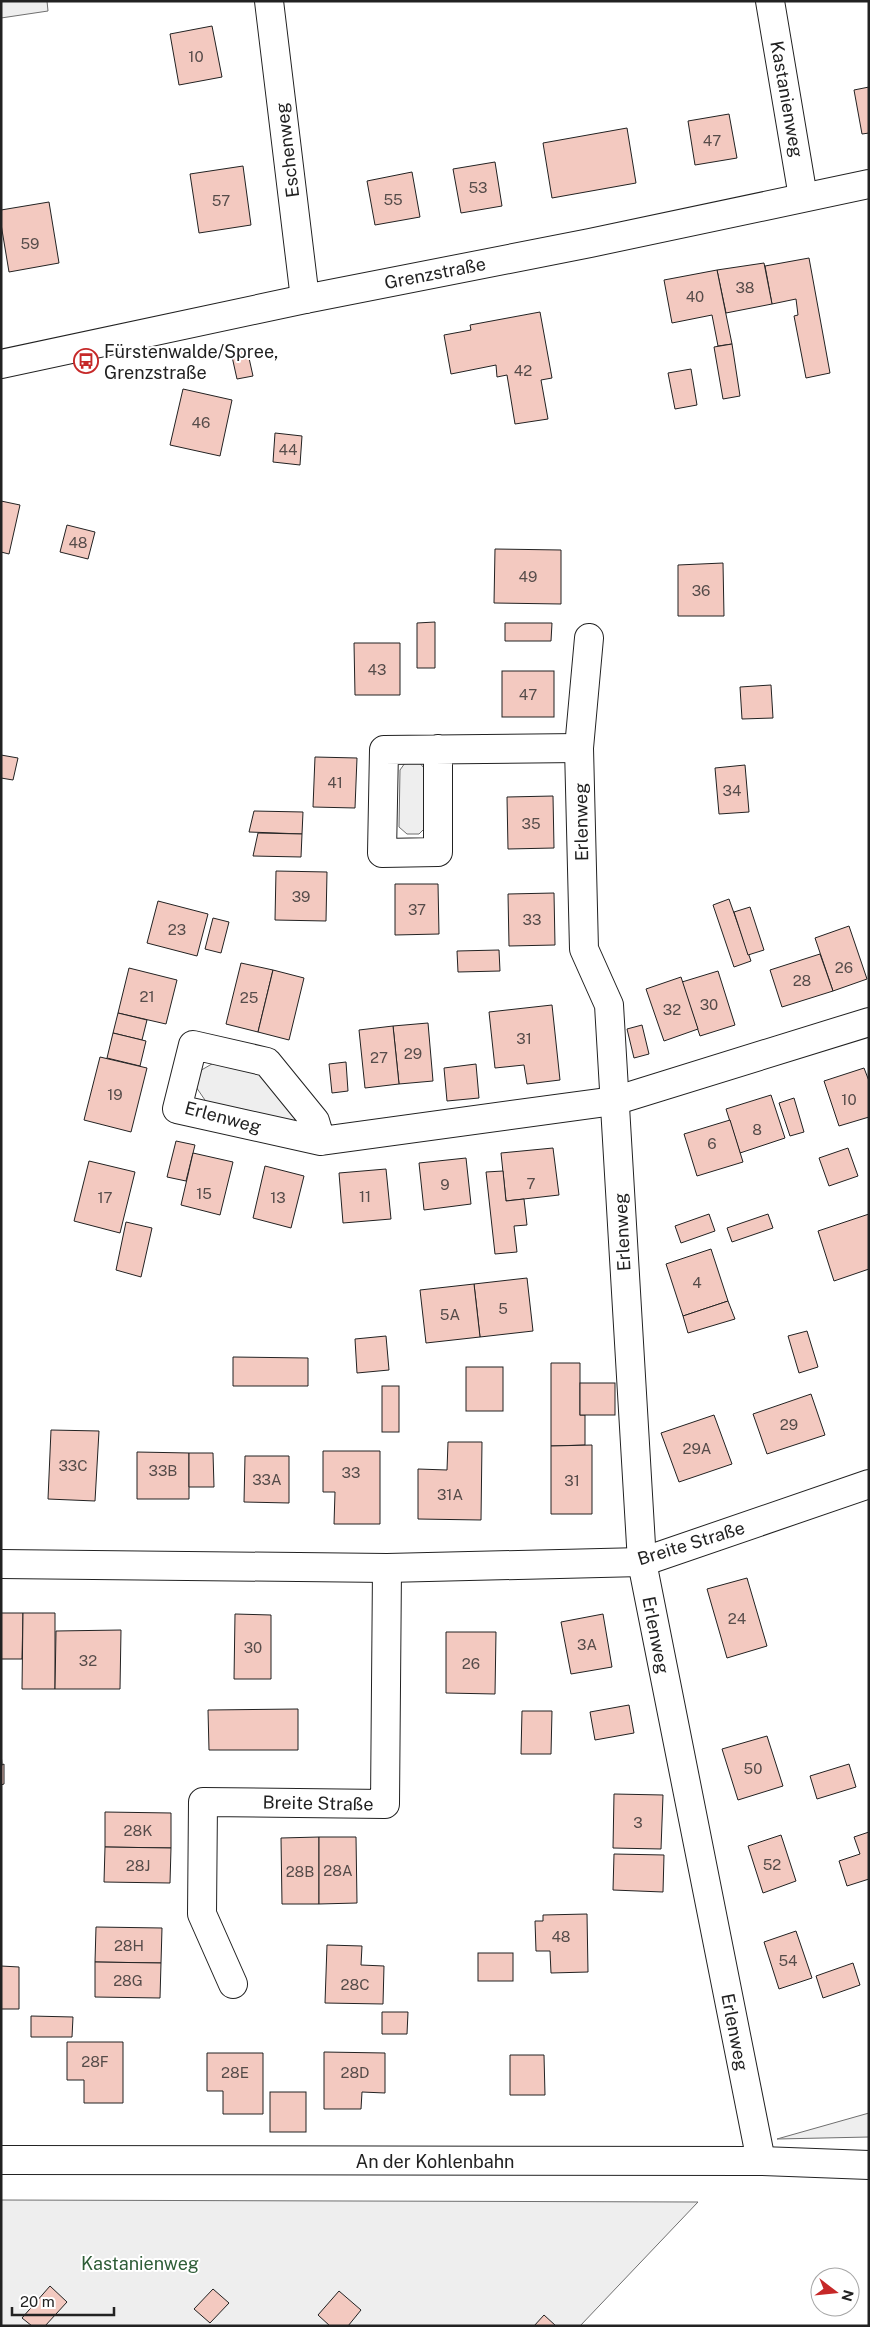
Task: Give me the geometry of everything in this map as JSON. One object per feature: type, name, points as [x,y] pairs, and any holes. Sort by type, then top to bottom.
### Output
[{"type":"street","name":"Eschenweg","points":[[269,1],[305,299]]},
{"type":"street","name":"Kastanienweg","points":[[770,1],[803,197]]},
{"type":"street","name":"Grenzstraße","points":[[1,364],[305,299],[590,243],[869,184]]},
{"type":"street","name":"Erlenweg","points":[[590,638],[579,748],[584,949],[609,1005],[642,1562],[761,2161]]},
{"type":"street","points":[[438,749],[579,748]]},
{"type":"street","name":"Erlenweg","points":[[321,1141],[315,1121],[267,1062],[193,1045],[177,1109],[321,1141],[614,1101],[869,1022]]},
{"type":"street","name":"Breite Straße","points":[[1,1564],[387,1568],[642,1562],[869,1484]]},
{"type":"street","name":"Breite Straße","points":[[233,1984],[202,1914],[204,1802],[385,1804],[387,1568]]},
{"type":"street","name":"An der Kohlenbahn","points":[[1,2160],[761,2161],[869,2165]]},
{"type":"green space","points":[[1,1],[47,1],[48,11],[1,18]]},
{"type":"green space","points":[[418,761],[424,768],[424,829],[419,834],[407,834],[399,827],[400,770],[405,763]]},
{"type":"green space","points":[[217,1061],[259,1071],[295,1119],[296,1124],[207,1103],[194,1084],[198,1072]]},
{"type":"green space","points":[[869,2113],[869,2137],[777,2139]]},
{"type":"green space","name":"Kastanienweg","points":[[1,2200],[698,2202],[580,2326],[1,2326]]},
{"type":"building","points":[[212,26],[222,77],[179,85],[170,34]]},
{"type":"building","points":[[869,87],[869,133],[862,134],[854,90]]},
{"type":"building","points":[[729,114],[737,158],[695,165],[688,121]]},
{"type":"building","points":[[627,128],[636,183],[552,198],[543,143]]},
{"type":"building","points":[[495,162],[502,206],[461,213],[453,169]]},
{"type":"building","points":[[243,166],[251,225],[199,233],[190,174]]},
{"type":"building","points":[[412,172],[420,217],[375,225],[367,181]]},
{"type":"building","points":[[49,202],[59,263],[9,272],[1,224],[1,210]]},
{"type":"building","points":[[809,258],[830,373],[806,378],[794,316],[798,315],[796,299],[772,304],[765,266]]},
{"type":"building","points":[[764,263],[772,304],[726,313],[717,270]]},
{"type":"building","points":[[717,270],[732,344],[718,346],[712,315],[672,323],[664,280]]},
{"type":"building","points":[[540,312],[552,378],[541,380],[548,419],[515,424],[507,375],[497,377],[496,365],[451,374],[444,335],[471,330],[470,325]]},
{"type":"building","points":[[732,344],[740,396],[723,399],[714,347]]},
{"type":"building","points":[[247,349],[253,376],[237,379],[231,352]]},
{"type":"building","points":[[691,369],[697,405],[675,409],[668,373]]},
{"type":"building","points":[[183,389],[232,400],[220,456],[170,445]]},
{"type":"building","points":[[275,433],[302,436],[300,465],[273,462]]},
{"type":"building","points":[[1,501],[20,505],[9,554],[1,552]]},
{"type":"building","points":[[67,525],[95,532],[88,559],[60,552]]},
{"type":"building","points":[[495,549],[561,550],[561,604],[494,603]]},
{"type":"building","points":[[723,563],[724,616],[678,616],[678,565]]},
{"type":"building","points":[[435,622],[435,668],[417,668],[417,623]]},
{"type":"building","points":[[505,623],[552,623],[551,641],[505,641]]},
{"type":"building","points":[[354,643],[400,643],[400,695],[355,695]]},
{"type":"building","points":[[502,671],[554,671],[554,717],[502,717]]},
{"type":"building","points":[[771,685],[773,718],[742,719],[740,687]]},
{"type":"building","points":[[1,755],[18,758],[13,780],[1,778]]},
{"type":"building","points":[[315,757],[357,758],[355,808],[313,807]]},
{"type":"building","points":[[745,765],[749,812],[719,814],[715,768]]},
{"type":"building","points":[[553,796],[554,848],[508,849],[507,797]]},
{"type":"building","points":[[254,811],[303,812],[302,834],[249,832]]},
{"type":"building","points":[[258,833],[302,834],[301,857],[253,856]]},
{"type":"building","points":[[276,871],[327,872],[326,921],[275,920]]},
{"type":"building","points":[[395,884],[438,884],[439,934],[395,935]]},
{"type":"building","points":[[554,893],[555,945],[509,946],[508,894]]},
{"type":"building","points":[[729,899],[751,961],[734,967],[713,905]]},
{"type":"building","points":[[158,901],[208,914],[197,956],[147,943]]},
{"type":"building","points":[[750,907],[764,950],[748,955],[734,912]]},
{"type":"building","points":[[213,918],[229,922],[221,953],[205,949]]},
{"type":"building","points":[[849,926],[867,979],[833,991],[815,938]]},
{"type":"building","points":[[499,950],[500,971],[458,972],[457,951]]},
{"type":"building","points":[[820,954],[833,991],[782,1007],[770,970]]},
{"type":"building","points":[[241,963],[273,970],[258,1032],[226,1024]]},
{"type":"building","points":[[129,968],[177,980],[166,1024],[118,1013]]},
{"type":"building","points":[[273,970],[304,978],[289,1040],[258,1032]]},
{"type":"building","points":[[718,971],[735,1025],[700,1036],[682,982]]},
{"type":"building","points":[[681,977],[698,1029],[664,1041],[646,989]]},
{"type":"building","points":[[552,1005],[560,1080],[527,1084],[524,1065],[495,1068],[489,1012]]},
{"type":"building","points":[[118,1013],[147,1020],[142,1040],[113,1033]]},
{"type":"building","points":[[428,1023],[433,1081],[399,1084],[393,1026]]},
{"type":"building","points":[[642,1025],[649,1054],[634,1058],[627,1029]]},
{"type":"building","points":[[393,1026],[399,1084],[365,1088],[359,1030]]},
{"type":"building","points":[[113,1033],[146,1041],[140,1066],[107,1058]]},
{"type":"building","points":[[100,1057],[147,1068],[131,1132],[84,1120]]},
{"type":"building","points":[[346,1062],[348,1091],[332,1093],[329,1064]]},
{"type":"building","points":[[476,1064],[479,1098],[447,1101],[444,1068]]},
{"type":"building","points":[[864,1068],[869,1081],[869,1117],[839,1126],[824,1081]]},
{"type":"building","points":[[771,1095],[785,1138],[740,1153],[726,1109]]},
{"type":"building","points":[[794,1098],[804,1132],[790,1136],[779,1103]]},
{"type":"building","points":[[730,1120],[743,1162],[697,1176],[684,1134]]},
{"type":"building","points":[[176,1141],[195,1145],[186,1181],[167,1177]]},
{"type":"building","points":[[553,1148],[559,1195],[506,1201],[501,1153]]},
{"type":"building","points":[[848,1148],[858,1176],[829,1186],[819,1158]]},
{"type":"building","points":[[193,1153],[233,1162],[220,1215],[181,1205]]},
{"type":"building","points":[[466,1158],[471,1204],[424,1210],[419,1163]]},
{"type":"building","points":[[89,1161],[135,1172],[120,1233],[74,1221]]},
{"type":"building","points":[[265,1166],[304,1176],[291,1228],[253,1218]]},
{"type":"building","points":[[386,1169],[391,1219],[343,1223],[339,1173]]},
{"type":"building","points":[[503,1171],[506,1201],[524,1199],[527,1225],[514,1226],[517,1252],[495,1254],[486,1172]]},
{"type":"building","points":[[709,1214],[715,1231],[681,1243],[675,1226]]},
{"type":"building","points":[[768,1214],[773,1228],[732,1242],[727,1228]]},
{"type":"building","points":[[869,1214],[869,1269],[834,1281],[818,1231]]},
{"type":"building","points":[[126,1222],[152,1228],[141,1277],[116,1270]]},
{"type":"building","points":[[711,1249],[728,1301],[683,1316],[666,1264]]},
{"type":"building","points":[[527,1278],[533,1331],[480,1337],[474,1284]]},
{"type":"building","points":[[474,1284],[480,1337],[426,1343],[420,1290]]},
{"type":"building","points":[[728,1301],[735,1319],[688,1333],[683,1316]]},
{"type":"building","points":[[807,1331],[818,1367],[799,1373],[788,1336]]},
{"type":"building","points":[[386,1336],[389,1370],[357,1373],[355,1339]]},
{"type":"building","points":[[233,1357],[308,1358],[308,1386],[233,1386]]},
{"type":"building","points":[[551,1363],[580,1363],[580,1415],[585,1415],[585,1445],[551,1446]]},
{"type":"building","points":[[466,1367],[503,1367],[503,1411],[466,1411]]},
{"type":"building","points":[[580,1383],[615,1383],[615,1415],[580,1415]]},
{"type":"building","points":[[382,1386],[399,1386],[399,1432],[382,1432]]},
{"type":"building","points":[[811,1394],[825,1435],[767,1454],[753,1414]]},
{"type":"building","points":[[714,1415],[732,1464],[679,1482],[661,1433]]},
{"type":"building","points":[[51,1430],[99,1431],[95,1501],[48,1499]]},
{"type":"building","points":[[448,1442],[482,1442],[481,1520],[418,1519],[418,1469],[447,1470]]},
{"type":"building","points":[[592,1445],[592,1514],[551,1514],[551,1446]]},
{"type":"building","points":[[323,1451],[380,1451],[380,1524],[334,1524],[335,1492],[323,1492]]},
{"type":"building","points":[[137,1452],[189,1453],[189,1499],[137,1499]]},
{"type":"building","points":[[189,1453],[213,1453],[214,1487],[189,1487]]},
{"type":"building","points":[[245,1456],[289,1456],[289,1503],[244,1502]]},
{"type":"building","points":[[747,1578],[767,1646],[727,1658],[707,1589]]},
{"type":"building","points":[[1,1613],[23,1613],[22,1659],[1,1659]]},
{"type":"building","points":[[23,1613],[55,1613],[55,1689],[22,1689]]},
{"type":"building","points":[[235,1614],[271,1615],[271,1679],[234,1679]]},
{"type":"building","points":[[603,1614],[612,1667],[571,1674],[561,1622]]},
{"type":"building","points":[[121,1630],[120,1689],[55,1689],[56,1631]]},
{"type":"building","points":[[446,1632],[496,1632],[495,1694],[446,1693]]},
{"type":"building","points":[[629,1705],[634,1733],[595,1740],[590,1712]]},
{"type":"building","points":[[298,1709],[298,1750],[209,1750],[208,1710]]},
{"type":"building","points":[[522,1711],[552,1711],[551,1754],[521,1754]]},
{"type":"building","points":[[767,1736],[783,1786],[738,1800],[722,1749]]},
{"type":"building","points":[[1,1752],[2,1765],[4,1764],[4,1784],[1,1785]]},
{"type":"building","points":[[849,1764],[856,1787],[817,1799],[810,1776]]},
{"type":"building","points":[[614,1794],[663,1795],[661,1849],[613,1848]]},
{"type":"building","points":[[105,1812],[171,1813],[171,1848],[105,1847]]},
{"type":"building","points":[[869,1832],[869,1879],[847,1886],[839,1861],[860,1854],[854,1837]]},
{"type":"building","points":[[781,1835],[796,1881],[763,1893],[748,1846]]},
{"type":"building","points":[[319,1837],[319,1904],[282,1904],[281,1838]]},
{"type":"building","points":[[319,1837],[356,1837],[357,1903],[319,1904]]},
{"type":"building","points":[[105,1847],[171,1848],[170,1883],[104,1882]]},
{"type":"building","points":[[614,1854],[664,1855],[663,1892],[613,1890]]},
{"type":"building","points":[[587,1914],[588,1972],[551,1973],[550,1951],[536,1951],[535,1921],[543,1921],[543,1915]]},
{"type":"building","points":[[96,1927],[162,1928],[161,1963],[95,1962]]},
{"type":"building","points":[[796,1931],[812,1978],[779,1989],[764,1942]]},
{"type":"building","points":[[327,1945],[362,1946],[361,1965],[384,1966],[383,2004],[325,2003]]},
{"type":"building","points":[[478,1953],[513,1953],[513,1981],[478,1981]]},
{"type":"building","points":[[95,1962],[161,1963],[160,1998],[95,1997]]},
{"type":"building","points":[[853,1963],[860,1985],[823,1998],[816,1976]]},
{"type":"building","points":[[1,1966],[19,1967],[19,2009],[1,2009]]},
{"type":"building","points":[[382,2012],[408,2012],[407,2034],[382,2034]]},
{"type":"building","points":[[31,2016],[73,2017],[72,2037],[31,2037]]},
{"type":"building","points":[[67,2042],[123,2042],[123,2103],[84,2103],[84,2080],[67,2080]]},
{"type":"building","points":[[324,2052],[385,2053],[385,2093],[362,2092],[361,2109],[324,2109]]},
{"type":"building","points":[[207,2053],[263,2053],[263,2114],[223,2114],[223,2091],[207,2091]]},
{"type":"building","points":[[510,2055],[544,2055],[545,2095],[510,2095]]},
{"type":"building","points":[[270,2092],[306,2092],[306,2132],[270,2132]]},
{"type":"building","points":[[50,2286],[67,2302],[45,2326],[32,2326],[22,2318]]},
{"type":"building","points":[[213,2289],[229,2303],[210,2323],[194,2309]]},
{"type":"building","points":[[339,2291],[361,2310],[348,2326],[330,2326],[318,2315]]},
{"type":"building","points":[[544,2315],[556,2326],[534,2326]]},
{"type":"place","name":"Fürstenwalde/Spree, Grenzstraße","points":[[86,361]]}]
